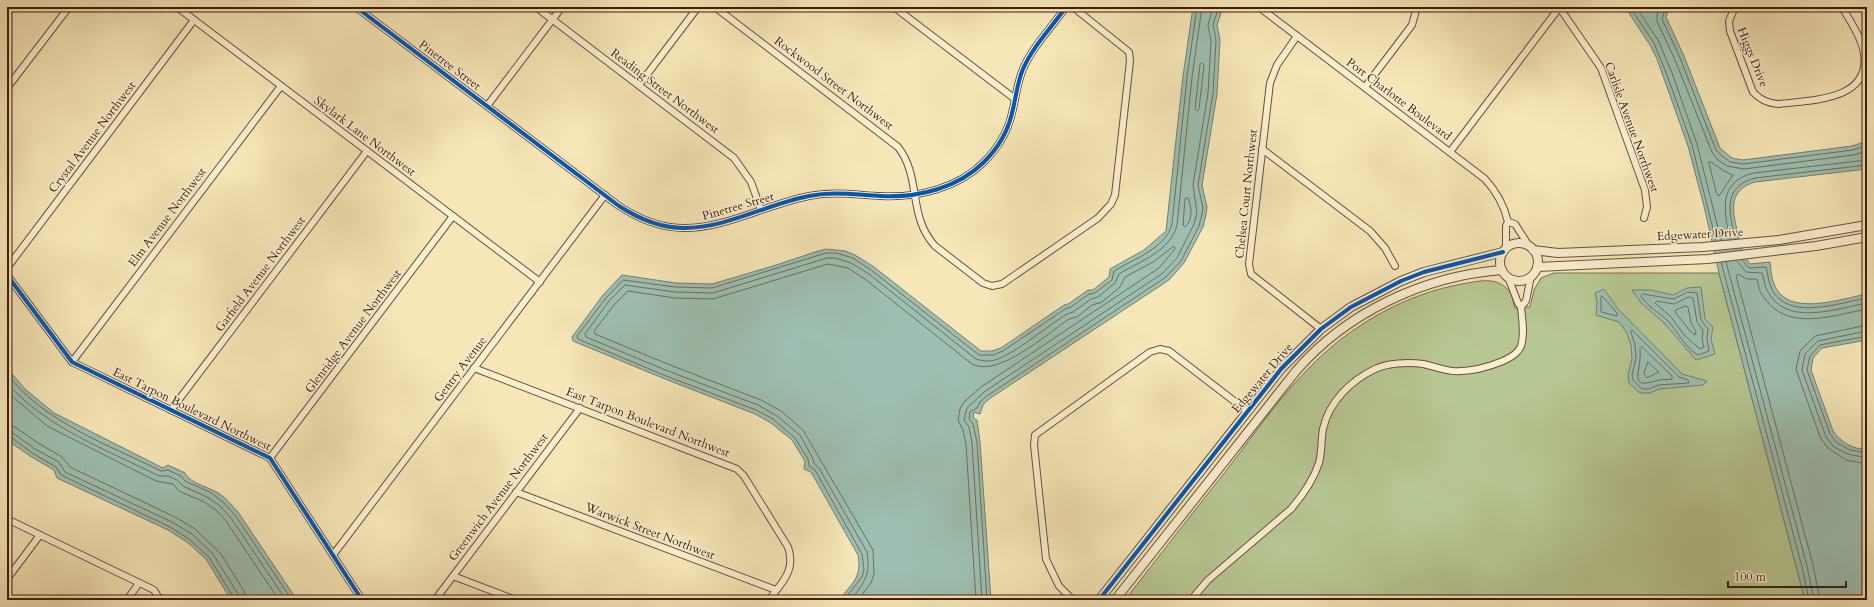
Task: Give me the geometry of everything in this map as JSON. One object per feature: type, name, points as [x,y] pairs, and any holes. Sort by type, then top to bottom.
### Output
[{"type":"street","points":[[7,88],[69,7]]},
{"type":"street","name":"Skylark Lane Northwest","points":[[177,7],[540,282]]},
{"type":"street","name":"Pinetree Street","points":[[356,7],[605,195],[639,218],[671,227],[705,226],[800,198],[830,193],[882,196],[915,194],[937,190],[957,182],[984,162],[1004,135],[1012,114],[1020,79],[1028,60],[1066,7]]},
{"type":"street","name":"Reading Street Northwest","points":[[536,7],[734,158],[751,182],[761,210]]},
{"type":"street","points":[[487,106],[562,7]]},
{"type":"street","points":[[639,85],[698,7]]},
{"type":"street","name":"Rockwood Street Northwest","points":[[715,7],[898,147],[908,163],[919,221],[928,238],[935,246],[983,283],[992,286],[1002,284],[1105,212],[1115,195],[1130,56],[1129,52],[1073,7]]},
{"type":"street","points":[[894,7],[1015,99]]},
{"type":"street","name":"Port Charlotte Boulevard","points":[[1259,7],[1478,172],[1492,186],[1502,203],[1508,222],[1506,226],[1505,250]]},
{"type":"street","points":[[1364,87],[1412,24],[1417,7]]},
{"type":"street","points":[[1450,152],[1559,7]]},
{"type":"street","name":"Carlisle Avenue Northwest","points":[[1559,7],[1596,59],[1605,77],[1645,190],[1647,206],[1644,218]]},
{"type":"street","name":"Higgs Drive","points":[[1735,7],[1729,21],[1730,31],[1753,92],[1764,101],[1779,104],[1837,95],[1850,89],[1857,82],[1862,73],[1864,54],[1862,44],[1842,7]]},
{"type":"street","name":"Crystal Avenue Northwest","points":[[7,268],[194,20]]},
{"type":"street","name":"Chelsea Court Northwest","points":[[1297,36],[1282,56],[1273,74],[1268,93],[1249,264],[1251,274],[1321,329]]},
{"type":"street","name":"Elm Avenue Northwest","points":[[72,362],[281,86]]},
{"type":"street","points":[[1262,149],[1370,231],[1385,248],[1395,266]]},
{"type":"street","name":"Garfield Avenue Northwest","points":[[171,410],[367,151]]},
{"type":"street","name":"Gentry Avenue","points":[[333,555],[605,195]]},
{"type":"street","name":"Glenridge Avenue Northwest","points":[[270,458],[453,216]]},
{"type":"street","name":"Port Charlotte Boulevard","points":[[1508,222],[1514,224],[1531,248]]},
{"type":"street","name":"Edgewater Drive","points":[[1531,248],[1558,253],[1703,247],[1779,240],[1867,225]]},
{"type":"street","name":"Edgewater Drive","points":[[1537,267],[1708,259],[1754,254],[1867,237]]},
{"type":"street","points":[[1192,600],[1208,580],[1291,509],[1303,496],[1312,480],[1319,462],[1323,430],[1328,416],[1334,404],[1347,387],[1376,369],[1391,365],[1423,364],[1452,371],[1473,370],[1508,359],[1516,354],[1520,348],[1524,332],[1521,307],[1508,277],[1502,270],[1500,261],[1505,250],[1515,244],[1531,248],[1537,258],[1537,267],[1531,276],[1526,301],[1521,307]]},
{"type":"street","name":"Edgewater Drive","points":[[1099,600],[1281,368],[1321,329],[1351,307],[1401,281],[1424,272],[1505,250]]},
{"type":"street","name":"Edgewater Drive","points":[[1115,600],[1296,371],[1318,348],[1368,311],[1420,287],[1483,272],[1502,270]]},
{"type":"street","name":"East Tarpon Boulevard Northwest","points":[[7,275],[72,362],[270,458],[362,600]]},
{"type":"street","points":[[1508,277],[1518,281],[1531,276]]},
{"type":"street","points":[[1073,600],[1054,578],[1046,559],[1034,445],[1035,435],[1150,352],[1160,349],[1169,351],[1247,411]]},
{"type":"street","name":"East Tarpon Boulevard Northwest","points":[[474,368],[737,469],[744,476],[788,547],[791,556],[791,566],[787,575],[769,600]]},
{"type":"street","name":"Greenwich Avenue Northwest","points":[[435,600],[580,408]]},
{"type":"street","name":"Warwick Street Northwest","points":[[516,492],[776,590]]},
{"type":"street","points":[[7,519],[154,590],[160,600]]},
{"type":"street","points":[[7,579],[40,535]]},
{"type":"street","points":[[453,576],[516,600]]},
{"type":"street","points":[[127,600],[140,583]]},
{"type":"green space","points":[[1554,273],[1719,273],[1805,600],[1125,600],[1279,401],[1313,364],[1345,336],[1363,324],[1401,303],[1421,295],[1462,284],[1489,281],[1501,284],[1511,294],[1515,308],[1530,307],[1534,290],[1541,278]]},
{"type":"water","points":[[1193,7],[1223,7],[1217,25],[1220,40],[1217,94],[1202,185],[1207,207],[1203,227],[1184,263],[1169,280],[989,399],[983,405],[980,414],[974,412],[973,418],[977,420],[980,442],[991,600],[839,600],[855,580],[859,569],[858,555],[811,472],[804,469],[805,461],[792,440],[771,423],[755,414],[573,341],[572,337],[603,295],[622,275],[676,283],[712,284],[826,249],[845,251],[855,255],[874,267],[981,351],[992,351],[1001,348],[1064,305],[1068,304],[1088,290],[1093,290],[1109,277],[1110,269],[1144,250],[1166,231],[1183,76]]},
{"type":"water","points":[[1625,7],[1670,7],[1666,17],[1684,56],[1720,148],[1732,158],[1743,160],[1852,146],[1867,141],[1867,169],[1755,182],[1747,185],[1737,195],[1734,201],[1734,214],[1742,248],[1750,264],[1770,262],[1774,284],[1781,294],[1790,301],[1815,304],[1867,294],[1867,340],[1822,348],[1813,358],[1811,370],[1833,431],[1840,439],[1852,447],[1867,449],[1867,600],[1805,600],[1719,273],[1704,206],[1688,146],[1657,59],[1650,45]]},
{"type":"water","points":[[1701,287],[1705,319],[1713,327],[1711,339],[1715,354],[1696,360],[1664,323],[1641,303],[1632,290],[1651,290],[1673,295],[1687,288]]},
{"type":"water","points":[[1604,289],[1618,309],[1682,374],[1707,381],[1703,385],[1659,389],[1650,393],[1640,393],[1629,383],[1628,375],[1632,359],[1631,345],[1627,333],[1619,322],[1596,315],[1597,303],[1595,293]]},
{"type":"water","points":[[7,368],[25,389],[54,413],[163,468],[168,465],[185,473],[191,480],[223,496],[238,512],[297,600],[231,600],[206,559],[187,542],[168,530],[57,478],[54,470],[7,440]]},
{"type":"cycle path","points":[[356,7],[619,206],[650,222],[675,228],[700,227],[716,224],[778,204],[809,196],[836,194],[881,196],[909,195],[937,190],[962,179],[984,162],[1002,139],[1010,120],[1023,69],[1037,45],[1066,7]]},
{"type":"cycle path","points":[[1099,600],[1281,369],[1321,329],[1351,307],[1401,281],[1424,272],[1503,252]]},
{"type":"cycle path","points":[[7,275],[72,362],[270,458],[362,600]]}]
